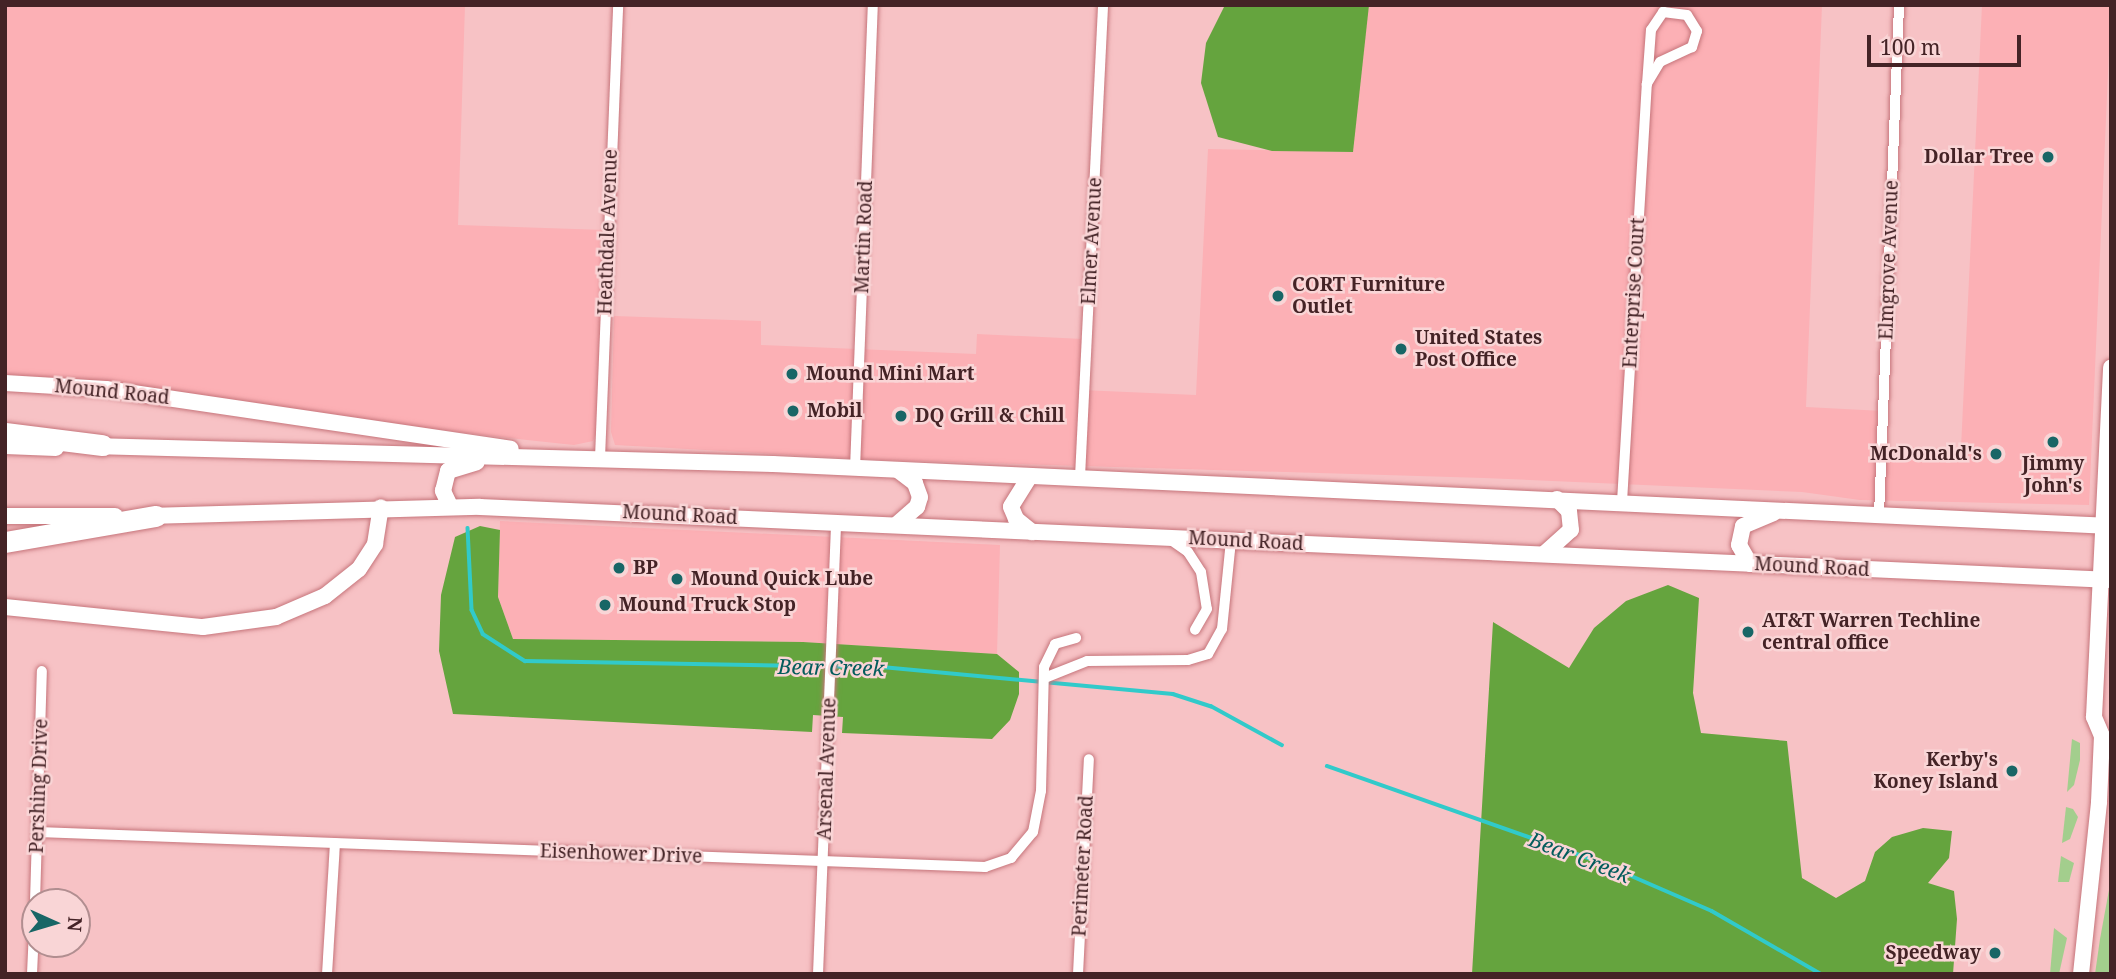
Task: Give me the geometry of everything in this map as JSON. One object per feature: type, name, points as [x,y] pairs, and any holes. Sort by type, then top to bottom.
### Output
[{"type":"highway","points":[[5,433],[102,445]]},
{"type":"highway","points":[[5,542],[156,516]]},
{"type":"main road","points":[[2081,974],[2096,853],[2106,729],[2094,717],[2106,580],[2111,367]]},
{"type":"main road","name":"Mound Road","points":[[5,383],[106,389],[190,400],[460,439],[551,457]]},
{"type":"main road","name":"Mound Road","points":[[5,446],[102,445],[600,458],[1080,477],[2106,526]]},
{"type":"main road","points":[[450,506],[443,491],[448,471],[460,464],[517,457]]},
{"type":"main road","points":[[897,525],[917,507],[920,497],[915,483],[898,470]]},
{"type":"main road","points":[[1030,477],[1011,507],[1016,519],[1032,532]]},
{"type":"main road","points":[[1544,554],[1571,530],[1569,512],[1557,499]]},
{"type":"main road","name":"Mound Road","points":[[5,516],[156,516],[450,506],[2106,580]]},
{"type":"main road","points":[[5,607],[203,627],[264,620],[315,601],[353,576],[373,549],[381,507]]},
{"type":"main road","points":[[1750,564],[1739,545],[1743,526],[1785,509]]},
{"type":"street","name":"Heathdale Avenue","points":[[600,458],[618,5]]},
{"type":"street","name":"Martin Road","points":[[855,469],[873,5]]},
{"type":"street","name":"Elmer Avenue","points":[[1080,477],[1103,5]]},
{"type":"street","name":"Elmgrove Avenue","points":[[1879,515],[1899,5]]},
{"type":"street","name":"Enterprise Court","points":[[1622,502],[1647,84],[1655,17],[1668,11],[1687,15],[1696,31],[1692,47],[1661,62],[1647,84]]},
{"type":"street","name":"Arsenal Avenue","points":[[818,974],[836,522]]},
{"type":"street","points":[[1168,538],[1188,552],[1201,572],[1207,609],[1195,630]]},
{"type":"street","points":[[1047,677],[1087,661],[1188,660],[1208,654],[1222,629],[1231,541]]},
{"type":"street","name":"Eisenhower Drive","points":[[38,832],[974,869],[1011,858],[1028,842],[1037,821],[1047,677],[1044,667],[1050,650],[1061,641],[1076,638]]},
{"type":"street","name":"Pershing Drive","points":[[36,888],[43,671]]},
{"type":"street","name":"Perimeter Road","points":[[1079,974],[1088,759]]},
{"type":"street","points":[[327,974],[335,843]]},
{"type":"shaded area","points":[[5,5],[465,5],[458,225],[605,230],[598,428],[593,441],[574,445],[5,379]]},
{"type":"shaded area","points":[[1362,5],[1822,5],[1806,407],[1883,411],[1881,447],[1961,448],[1982,5],[2111,5],[2089,505],[1860,500],[1802,492],[1484,478],[882,460],[615,445],[611,432],[614,316],[761,321],[761,345],[976,354],[977,334],[1083,339],[1081,390],[1196,395],[1208,149],[1353,152]]},
{"type":"shaded area","points":[[500,521],[1000,545],[997,654],[803,642],[513,639],[498,597]]},
{"type":"green space","points":[[1225,5],[1369,5],[1353,152],[1272,151],[1218,137],[1201,83],[1206,43]]},
{"type":"green space","points":[[480,526],[500,530],[498,597],[513,639],[803,642],[997,654],[1019,672],[1019,694],[1010,720],[992,739],[842,733],[843,717],[813,715],[812,732],[453,714],[439,651],[441,595],[455,537]]},
{"type":"green space","points":[[1668,585],[1699,598],[1693,693],[1701,733],[1787,741],[1802,878],[1836,898],[1865,881],[1875,852],[1892,837],[1923,828],[1952,831],[1949,858],[1928,883],[1954,891],[1957,919],[1953,974],[1472,974],[1493,622],[1569,668],[1594,628],[1626,601]]},
{"type":"green space","points":[[2072,739],[2080,743],[2080,760],[2074,785],[2067,792]]},
{"type":"green space","points":[[2066,807],[2073,809],[2078,817],[2070,839],[2062,843]]},
{"type":"green space","points":[[2061,856],[2074,863],[2069,882],[2058,882]]},
{"type":"green space","points":[[2111,879],[2111,974],[2095,974],[2100,939]]},
{"type":"green space","points":[[2054,928],[2067,938],[2059,974],[2050,974]]},
{"type":"waterway","name":"Bear Creek","points":[[468,528],[472,610],[483,634],[525,661],[882,667],[1173,694],[1211,706],[1282,745]]},
{"type":"waterway","name":"Bear Creek","points":[[1327,766],[1597,861],[1712,911],[1821,974]]},
{"type":"place","name":"Dollar Tree","points":[[2048,157]]},
{"type":"place","name":"CORT Furniture Outlet","points":[[1278,296]]},
{"type":"place","name":"United States Post Office","points":[[1401,349]]},
{"type":"place","name":"Mound Mini Mart","points":[[792,374]]},
{"type":"place","name":"Mobil","points":[[793,411]]},
{"type":"place","name":"DQ Grill & Chill","points":[[901,416]]},
{"type":"place","name":"Jimmy John's","points":[[2053,442]]},
{"type":"place","name":"McDonald's","points":[[1996,454]]},
{"type":"place","name":"BP","points":[[619,568]]},
{"type":"place","name":"Mound Quick Lube","points":[[677,579]]},
{"type":"place","name":"Mound Truck Stop","points":[[605,605]]},
{"type":"place","name":"AT&T Warren Techline central office","points":[[1748,632]]},
{"type":"place","name":"Kerby's Koney Island","points":[[2012,771]]},
{"type":"place","name":"Speedway","points":[[1995,953]]}]
